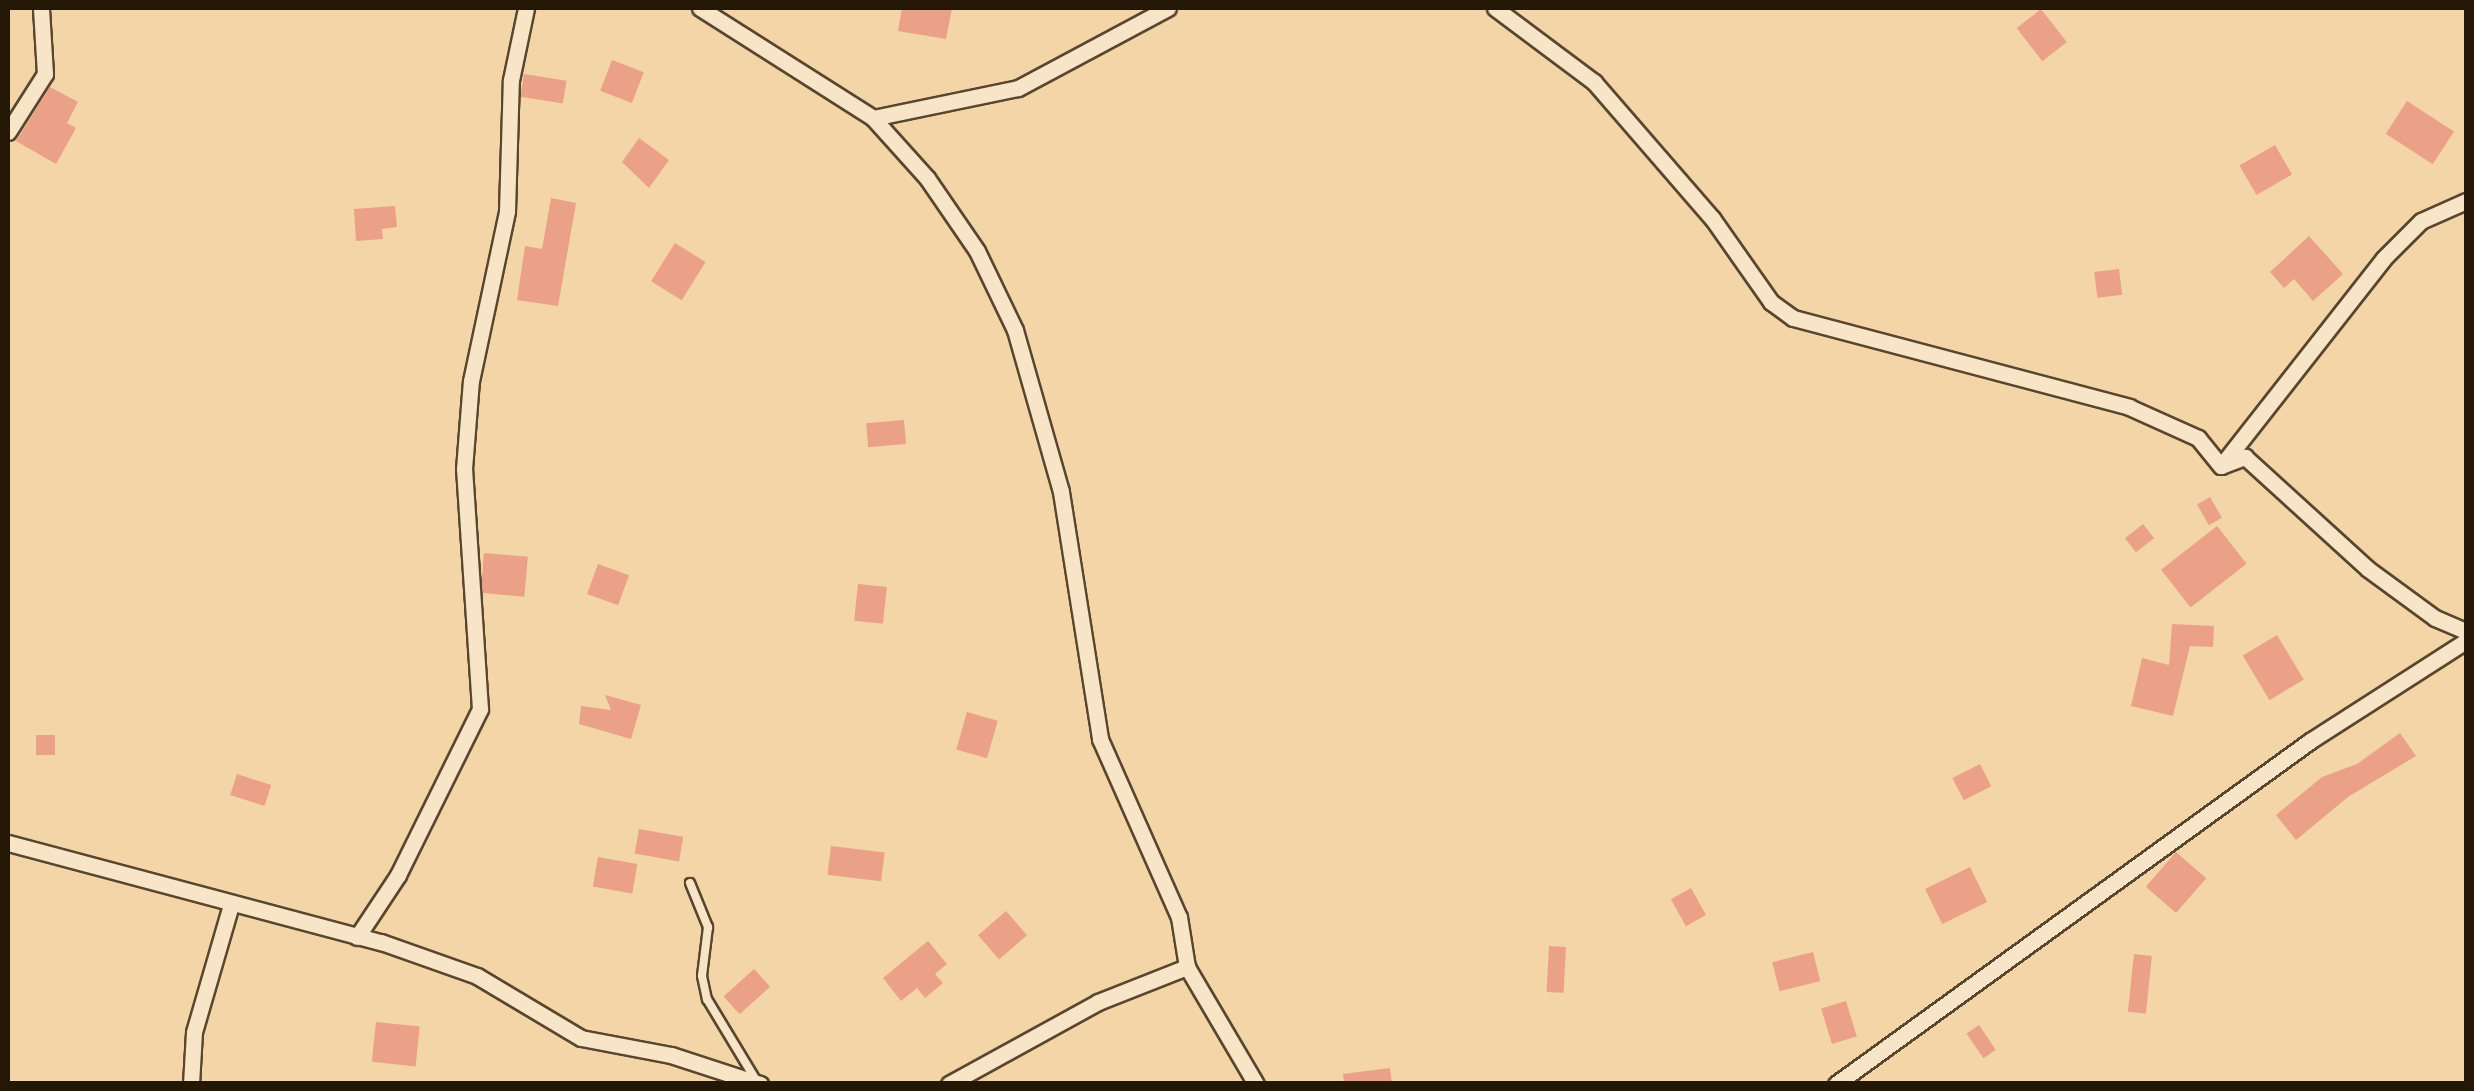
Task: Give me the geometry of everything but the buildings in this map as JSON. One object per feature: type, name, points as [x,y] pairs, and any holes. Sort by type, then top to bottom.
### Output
[{"type":"street","points":[[8,132],[45,74],[40,8]]},
{"type":"street","points":[[357,937],[398,875],[480,709],[464,469],[471,382],[508,212],[511,80],[526,8]]},
{"type":"street","points":[[700,8],[873,118],[953,212],[1015,330],[1061,492],[1094,716],[1180,917],[1187,967],[1256,1084]]},
{"type":"street","points":[[873,118],[1018,88],[1168,8]]},
{"type":"street","points":[[1495,8],[1594,82],[1712,218],[1770,302],[1793,318],[2129,407],[2198,438],[2221,466]]},
{"type":"street","points":[[2221,466],[2384,258],[2421,221],[2466,201]]},
{"type":"street","points":[[2221,466],[2245,458],[2368,569],[2435,618],[2466,631]]},
{"type":"street","points":[[1836,1084],[2310,741],[2466,641]]},
{"type":"street","points":[[8,843],[357,937],[478,976],[581,1038],[757,1080]]},
{"type":"street","points":[[191,1084],[194,1032],[231,905]]},
{"type":"street","points":[[950,1084],[1098,1002],[1187,967]]},
{"type":"lane","points":[[690,883],[708,928],[702,976],[707,999],[757,1080]]}]
